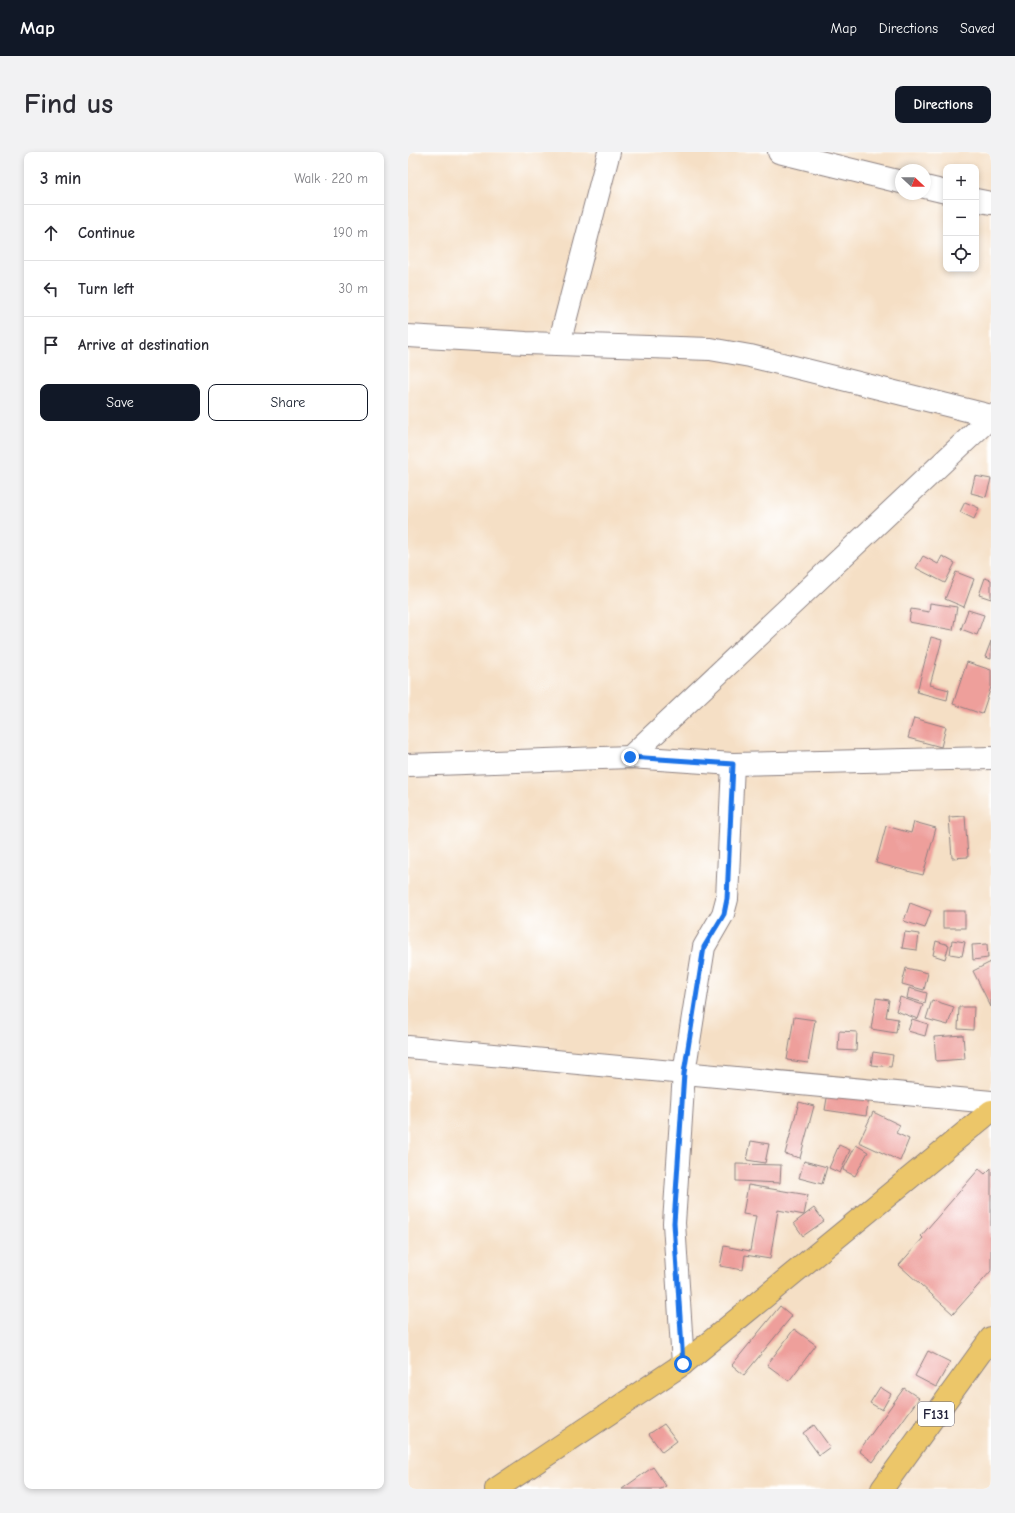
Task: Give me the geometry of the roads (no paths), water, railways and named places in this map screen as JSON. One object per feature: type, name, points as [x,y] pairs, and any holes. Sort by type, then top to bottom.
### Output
[{"type":"main road","points":[[496,1489],[683,1364],[991,1111]]},
{"type":"main road","name":"F131","points":[[882,1489],[991,1338]]},
{"type":"street","points":[[559,344],[609,152]]},
{"type":"street","points":[[779,152],[895,181]]},
{"type":"street","points":[[931,188],[943,191]]},
{"type":"street","points":[[979,201],[991,203]]},
{"type":"street","points":[[408,336],[526,343],[668,347],[717,350],[750,356],[991,417]]},
{"type":"street","points":[[630,757],[991,417]]},
{"type":"street","points":[[408,765],[630,757],[733,764],[991,758]]},
{"type":"street","points":[[683,1364],[674,1223],[684,1073],[704,947],[724,914],[727,899],[733,764]]},
{"type":"street","points":[[408,1047],[991,1102]]}]
